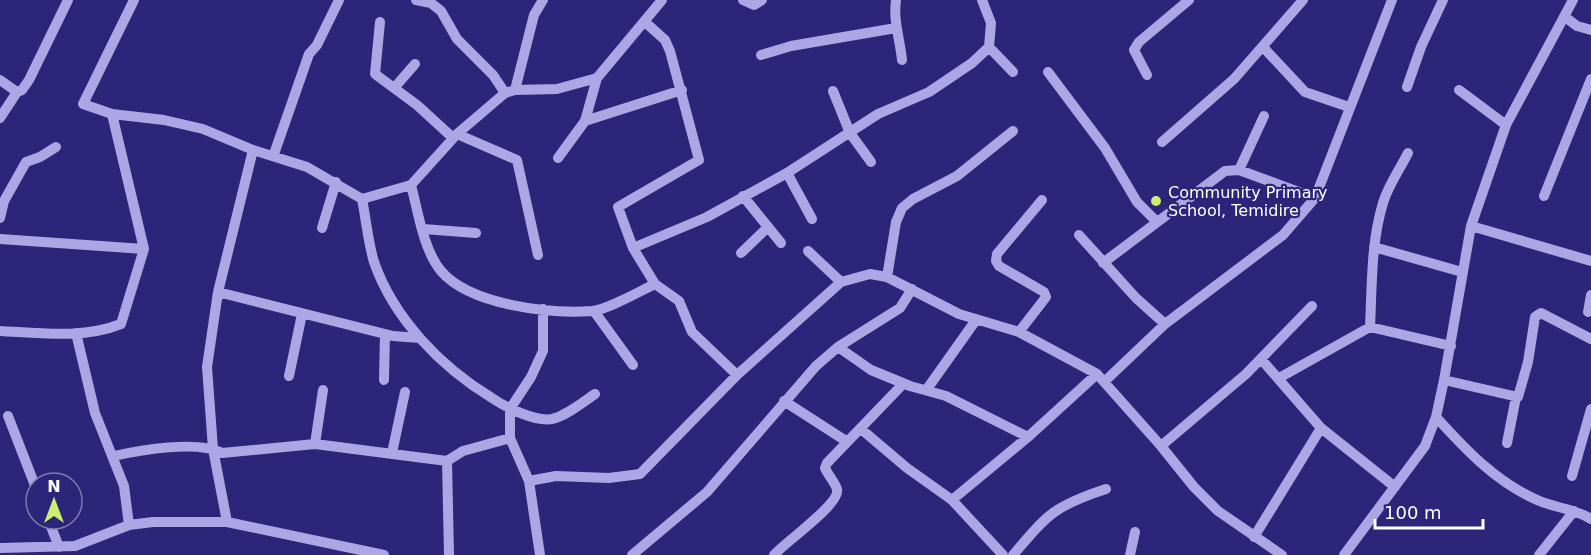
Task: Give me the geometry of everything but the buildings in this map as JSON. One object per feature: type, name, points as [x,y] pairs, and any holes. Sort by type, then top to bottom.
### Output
[{"type":"street","points":[[0,118],[17,92],[22,90],[29,80],[68,0]]},
{"type":"street","points":[[134,0],[83,104],[112,114],[164,120],[203,129],[253,150],[274,154],[336,182],[362,199],[374,261],[383,281],[420,338],[446,366],[510,409],[552,419],[595,394]]},
{"type":"street","points":[[274,154],[309,54],[317,45],[339,0]]},
{"type":"street","points":[[416,0],[431,3],[441,11],[457,39],[510,91],[557,89],[597,78]]},
{"type":"street","points":[[362,199],[411,185],[455,136],[510,91],[534,15],[543,0]]},
{"type":"street","points":[[558,158],[585,121],[597,78],[662,0]]},
{"type":"street","points":[[743,0],[754,5],[762,0]]},
{"type":"street","points":[[896,0],[896,28],[900,37],[902,60]]},
{"type":"street","points":[[633,248],[707,217],[787,173],[878,114],[929,92],[972,63],[989,47],[991,23],[982,0]]},
{"type":"street","points":[[1147,75],[1134,50],[1189,0]]},
{"type":"street","points":[[1162,142],[1234,79],[1303,0]]},
{"type":"street","points":[[952,500],[1166,324],[1283,235],[1315,198],[1392,0]]},
{"type":"street","points":[[1407,87],[1420,47],[1443,0]]},
{"type":"street","points":[[1344,555],[1425,446],[1436,417],[1444,380],[1471,226],[1506,125],[1573,0]]},
{"type":"street","points":[[1565,17],[1577,26],[1591,30]]},
{"type":"street","points":[[380,22],[374,68],[381,79],[395,87],[455,136],[517,160],[538,255]]},
{"type":"street","points":[[645,22],[665,40],[682,90],[699,160],[618,207],[633,248],[655,284],[679,301],[692,332],[737,375]]},
{"type":"street","points":[[761,56],[791,46],[896,28]]},
{"type":"street","points":[[989,47],[1013,72]]},
{"type":"street","points":[[1263,47],[1305,92],[1349,107]]},
{"type":"street","points":[[395,87],[415,64]]},
{"type":"street","points":[[1048,72],[1105,148],[1137,202],[1157,222]]},
{"type":"street","points":[[1544,196],[1591,79]]},
{"type":"street","points":[[0,80],[17,92]]},
{"type":"street","points":[[585,121],[682,90]]},
{"type":"street","points":[[1459,90],[1506,125]]},
{"type":"street","points":[[832,91],[850,133],[871,162]]},
{"type":"street","points":[[0,331],[76,333],[108,330],[121,324],[144,249],[112,114]]},
{"type":"street","points":[[1239,170],[1264,116]]},
{"type":"street","points":[[887,277],[896,222],[902,208],[913,199],[957,176],[1013,131]]},
{"type":"street","points":[[0,218],[4,201],[26,162],[56,147]]},
{"type":"street","points":[[227,522],[213,449],[207,367],[218,292],[253,150]]},
{"type":"street","points":[[1370,327],[1374,247],[1383,200],[1408,153]]},
{"type":"street","points":[[1103,263],[1225,171],[1239,170],[1315,198]]},
{"type":"street","points":[[787,173],[812,219]]},
{"type":"street","points":[[322,228],[336,182]]},
{"type":"street","points":[[411,185],[423,229],[441,271],[464,288],[499,303],[543,309],[594,311],[655,284]]},
{"type":"street","points":[[743,196],[781,243]]},
{"type":"street","points":[[1019,332],[1046,297],[1044,292],[999,266],[996,261],[997,254],[1042,200]]},
{"type":"street","points":[[1471,226],[1591,261]]},
{"type":"street","points":[[741,253],[768,227]]},
{"type":"street","points":[[423,229],[476,233]]},
{"type":"street","points":[[1079,235],[1136,298],[1166,324]]},
{"type":"street","points":[[0,239],[144,249]]},
{"type":"street","points":[[1374,247],[1462,272]]},
{"type":"street","points":[[808,251],[841,282]]},
{"type":"street","points":[[529,481],[556,476],[609,478],[640,474],[737,375],[841,282],[870,274],[887,277],[976,320],[1019,332],[1100,378],[1194,487],[1218,511],[1282,555]]},
{"type":"street","points":[[632,555],[702,497],[816,366],[838,347],[900,308],[912,289]]},
{"type":"street","points":[[218,292],[302,315],[385,334],[420,338]]},
{"type":"street","points":[[1588,312],[1591,295]]},
{"type":"street","points":[[1161,446],[1198,417],[1261,359],[1312,306]]},
{"type":"street","points":[[540,555],[529,481],[510,438],[510,409],[531,378],[543,351],[543,309]]},
{"type":"street","points":[[594,311],[633,365]]},
{"type":"street","points":[[1507,443],[1516,397],[1519,396],[1528,362],[1535,317],[1541,313],[1546,314],[1591,339]]},
{"type":"street","points":[[289,376],[302,315]]},
{"type":"street","points":[[927,389],[976,320]]},
{"type":"street","points":[[1279,378],[1370,327],[1451,346]]},
{"type":"street","points":[[76,333],[95,413],[124,486],[129,525]]},
{"type":"street","points":[[384,380],[385,334]]},
{"type":"street","points":[[838,347],[871,370],[903,384],[927,389],[977,410],[1028,437]]},
{"type":"street","points":[[1261,359],[1321,428],[1395,487]]},
{"type":"street","points":[[1444,380],[1516,397]]},
{"type":"street","points":[[774,555],[788,540],[820,516],[836,496],[836,488],[825,468],[846,441],[861,429],[903,384]]},
{"type":"street","points":[[315,444],[323,390]]},
{"type":"street","points":[[392,453],[405,392]]},
{"type":"street","points":[[784,401],[846,441]]},
{"type":"street","points":[[1572,476],[1591,409]]},
{"type":"street","points":[[8,416],[29,471]]},
{"type":"street","points":[[1436,417],[1463,447],[1498,477],[1533,499],[1574,511],[1591,519]]},
{"type":"street","points":[[1254,537],[1321,428]]},
{"type":"street","points":[[861,429],[907,468],[952,500],[1003,555]]},
{"type":"street","points":[[114,456],[179,448],[213,449],[222,453],[315,444],[447,461],[463,451],[510,438]]},
{"type":"street","points":[[447,461],[449,555]]},
{"type":"street","points":[[1013,555],[1046,517],[1064,504],[1106,489]]},
{"type":"street","points":[[1539,555],[1574,511]]},
{"type":"street","points":[[0,548],[59,547],[77,550],[129,525],[171,521],[227,522],[384,555]]},
{"type":"street","points":[[53,531],[59,547]]},
{"type":"street","points":[[1131,555],[1135,532]]},
{"type":"place","name":"Community Primary School, Temidire","points":[[1156,201]]}]
